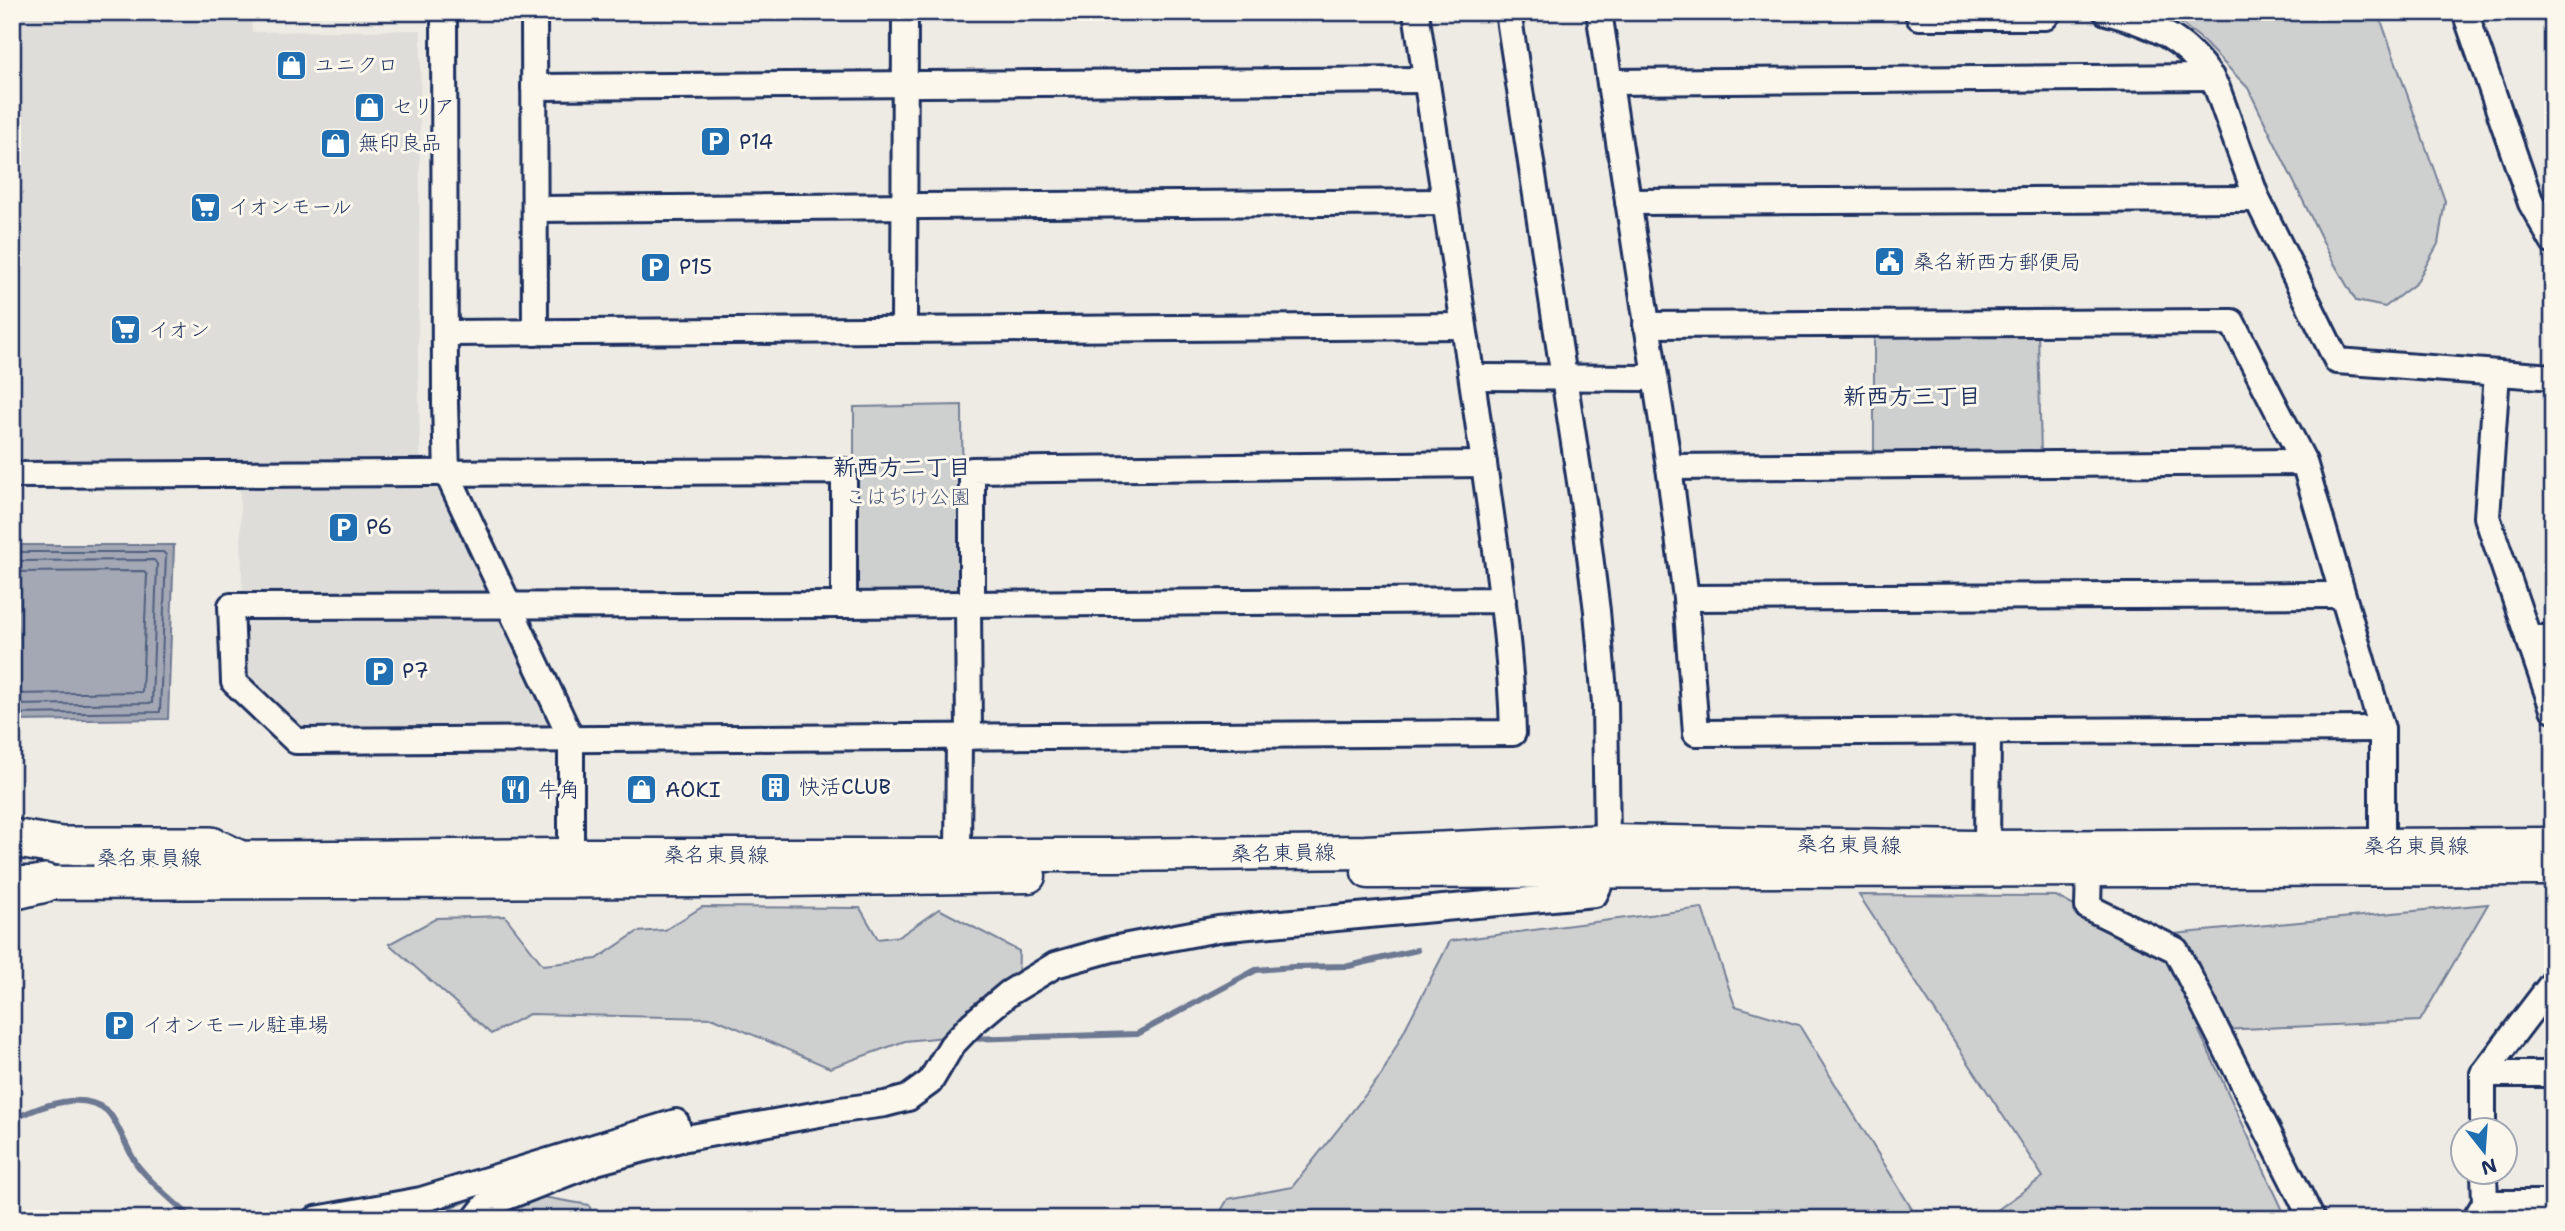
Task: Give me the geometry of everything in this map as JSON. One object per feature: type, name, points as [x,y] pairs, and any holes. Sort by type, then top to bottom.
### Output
[{"type":"highway","points":[[12,838],[42,874],[217,861]]},
{"type":"main road","name":"桑名東員線","points":[[217,861],[571,868],[958,854],[1365,852],[1416,858],[1987,847],[2553,844]]},
{"type":"main road","name":"桑名東員線","points":[[571,868],[575,862],[584,873],[683,873],[715,881],[1248,873],[1606,856],[1787,872],[2553,869]]},
{"type":"main road","points":[[12,858],[42,874]]},
{"type":"street","points":[[444,12],[447,473],[571,738],[571,868]]},
{"type":"street","points":[[534,12],[536,333]]},
{"type":"street","points":[[904,329],[905,12]]},
{"type":"street","points":[[1416,12],[1503,600],[1512,691],[1513,733],[296,741],[234,682],[231,606],[1503,600]]},
{"type":"street","points":[[316,1219],[421,1200],[678,1130],[885,1104],[908,1098],[930,1082],[952,1045],[972,1024],[1009,993],[1055,965],[1111,949],[1218,929],[1595,894],[1606,856],[1606,714],[1598,624],[1584,508],[1508,12]]},
{"type":"street","points":[[1599,12],[1686,598],[1696,733],[2382,729]]},
{"type":"street","points":[[1919,12],[1919,16],[2045,17],[2049,12]]},
{"type":"street","points":[[2106,12],[2166,33],[2194,55],[2211,77],[2258,199],[2337,362],[2553,377]]},
{"type":"street","points":[[2465,12],[2531,203],[2553,242]]},
{"type":"street","points":[[1610,82],[2211,77]]},
{"type":"street","points":[[534,86],[1426,80]]},
{"type":"street","points":[[1628,202],[2258,199]]},
{"type":"street","points":[[536,209],[1445,202]]},
{"type":"street","points":[[1646,325],[2232,322],[2304,462],[2382,729],[2382,846]]},
{"type":"street","points":[[444,333],[1462,326]]},
{"type":"street","points":[[2497,373],[2487,517],[2540,638],[2553,709]]},
{"type":"street","points":[[1472,377],[1654,379]]},
{"type":"street","points":[[1668,467],[2304,462]]},
{"type":"street","points":[[958,854],[970,604],[971,470],[1484,464]]},
{"type":"street","points":[[12,475],[844,471],[844,605]]},
{"type":"street","points":[[1686,598],[2342,595]]},
{"type":"street","points":[[1987,847],[1988,731]]},
{"type":"street","points":[[2089,870],[2088,907],[2176,950],[2312,1219]]},
{"type":"street","points":[[2483,1116],[2483,1074],[2553,982]]},
{"type":"street","points":[[2483,1074],[2553,1074]]},
{"type":"street","points":[[475,1219],[486,1205],[678,1130]]},
{"type":"street","points":[[2480,1211],[2482,1186]]},
{"type":"street","points":[[2480,1211],[2553,1203]]},
{"type":"street","points":[[2480,1211],[2507,1219]]},
{"type":"shaded area","name":"イオンモール","points":[[12,12],[251,12],[252,32],[421,30],[418,355],[421,485],[433,485],[441,493],[551,731],[304,735],[245,680],[239,463],[12,465]]},
{"type":"green space","points":[[2166,12],[2378,12],[2445,201],[2438,244],[2416,283],[2385,307],[2356,301],[2331,258],[2248,88],[2199,37]]},
{"type":"green space","points":[[2038,331],[2041,456],[1874,456],[1874,332]]},
{"type":"green space","name":"こはぢけ公園","points":[[962,405],[963,589],[955,595],[860,595],[854,587],[854,407]]},
{"type":"green space","points":[[1859,895],[2056,896],[2132,938],[2488,904],[2420,1021],[2199,1031],[2287,1219],[1985,1219],[2043,1177]]},
{"type":"green space","points":[[702,907],[860,908],[878,939],[900,936],[939,909],[1019,951],[1018,982],[945,1037],[905,1041],[830,1068],[714,1018],[529,1014],[491,1034],[389,944],[437,918],[505,916],[543,965],[597,959],[637,932],[665,930]]},
{"type":"green space","points":[[1702,908],[1735,1006],[1799,1025],[1918,1219],[1216,1219],[1228,1199],[1292,1187],[1382,1074],[1450,941]]},
{"type":"green space","points":[[531,1195],[589,1205],[594,1219],[477,1219]]},
{"type":"water","points":[[12,545],[174,545],[168,719],[12,721]]},
{"type":"waterway","points":[[968,1039],[1137,1034],[1256,970],[1349,966],[1417,950]]},
{"type":"waterway","points":[[12,1120],[45,1106],[71,1101],[84,1101],[106,1110],[144,1173],[193,1219]]},
{"type":"waterway","points":[[417,1213],[446,1208],[480,1194]]},
{"type":"place","name":"ユニクロ","points":[[291,65]]},
{"type":"place","name":"セリア","points":[[369,107]]},
{"type":"place","name":"P14","points":[[716,142]]},
{"type":"place","name":"無印良品","points":[[335,143]]},
{"type":"place","name":"イオンモール","points":[[205,207]]},
{"type":"place","name":"桑名新西方郵便局","points":[[1890,262]]},
{"type":"place","name":"P15","points":[[656,267]]},
{"type":"place","name":"イオン","points":[[125,330]]},
{"type":"place","name":"P6","points":[[343,527]]},
{"type":"place","name":"P7","points":[[379,671]]},
{"type":"place","name":"快活CLUB","points":[[776,787]]},
{"type":"place","name":"牛角","points":[[515,790]]},
{"type":"place","name":"AOKI","points":[[642,790]]},
{"type":"place","name":"イオンモール駐車場","points":[[119,1025]]},
{"type":"district","name":"新西方三丁目","points":[[1912,396]]},
{"type":"district","name":"新西方二丁目","points":[[902,467]]}]
